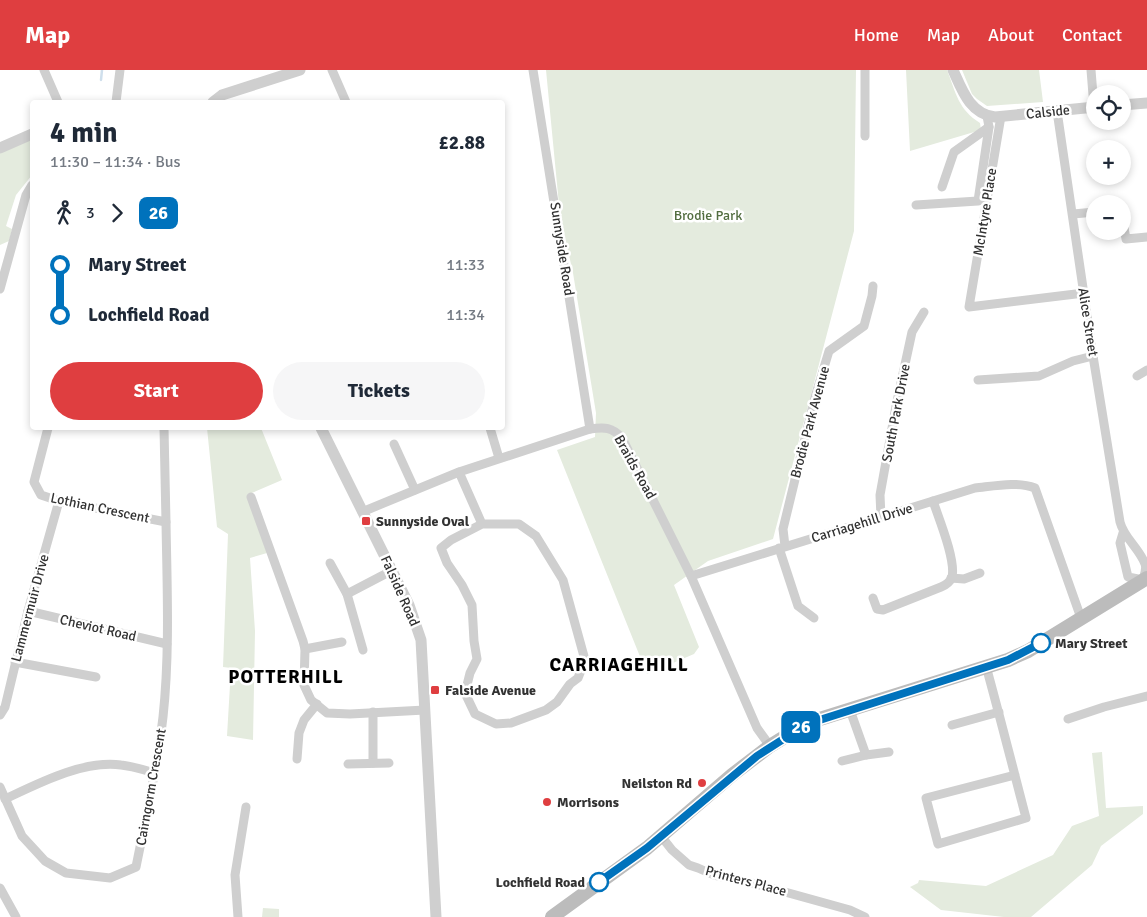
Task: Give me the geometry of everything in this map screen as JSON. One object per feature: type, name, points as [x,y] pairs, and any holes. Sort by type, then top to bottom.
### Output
[{"type":"main road","points":[[554,916],[660,836],[770,746],[807,724],[1008,660],[1028,651],[1145,579]]},
{"type":"street","points":[[44,70],[57,100]]},
{"type":"street","points":[[116,100],[120,70]]},
{"type":"street","points":[[216,100],[222,95],[300,70]]},
{"type":"street","points":[[332,70],[345,100]]},
{"type":"street","name":"Sunnyside Road","points":[[533,70],[590,429]]},
{"type":"street","points":[[864,70],[865,136]]},
{"type":"street","points":[[953,70],[967,100],[988,122]]},
{"type":"street","points":[[1091,70],[1092,85]]},
{"type":"street","points":[[230,100],[245,88]]},
{"type":"street","points":[[1131,104],[1147,103]]},
{"type":"street","name":"Calside","points":[[988,122],[1001,116],[1086,108]]},
{"type":"street","name":"Alice Street","points":[[1057,111],[1093,356],[1123,532],[1120,543],[1128,578],[1145,579],[1146,566],[1131,541],[1123,532]]},
{"type":"street","name":"McIntyre Place","points":[[1001,116],[969,307],[1084,293]]},
{"type":"street","points":[[942,187],[954,152],[988,122]]},
{"type":"street","points":[[916,205],[978,201],[988,122]]},
{"type":"street","points":[[0,148],[30,135]]},
{"type":"street","points":[[0,289],[26,195],[30,188]]},
{"type":"street","points":[[1073,214],[1086,213]]},
{"type":"street","points":[[1131,239],[1147,237]]},
{"type":"street","points":[[0,252],[10,255]]},
{"type":"street","name":"Brodie Park Avenue","points":[[814,618],[798,606],[782,547],[783,529],[815,398],[829,351],[864,326],[873,286]]},
{"type":"street","name":"South Park Drive","points":[[881,517],[880,495],[896,406],[912,332],[924,312]]},
{"type":"street","points":[[978,380],[1039,376],[1073,361],[1093,356]]},
{"type":"street","points":[[1137,376],[1147,370]]},
{"type":"street","name":"Braids Road","points":[[362,512],[459,472],[499,458],[590,429],[606,426],[615,431],[622,438],[692,576],[757,728],[770,746]]},
{"type":"street","name":"Lothian Crescent","points":[[47,430],[34,482],[41,495],[166,522],[164,430]]},
{"type":"street","name":"Falside Road","points":[[322,430],[409,605],[421,640],[436,917]]},
{"type":"street","points":[[491,430],[499,458]]},
{"type":"street","points":[[394,444],[415,490]]},
{"type":"street","points":[[459,472],[482,524]]},
{"type":"street","name":"Carriagehill Drive","points":[[692,576],[975,488],[1003,485],[1030,486],[1036,488],[1080,618]]},
{"type":"street","points":[[251,497],[279,570],[305,649],[304,685],[311,700],[327,713],[424,710]]},
{"type":"street","name":"Lammermuir Drive","points":[[0,715],[5,707],[28,612],[59,500]]},
{"type":"street","points":[[873,598],[877,609],[883,610],[941,587],[947,584],[951,578],[953,563],[933,502]]},
{"type":"street","name":"Cairngorm Crescent","points":[[0,787],[22,836],[45,861],[66,872],[110,878],[136,867],[155,773],[163,715],[167,644],[166,522]]},
{"type":"street","points":[[482,524],[519,524],[536,536],[563,580],[584,660],[578,678],[570,684],[557,702],[546,710],[511,724],[496,724],[475,714],[465,693],[470,673],[477,659],[472,605],[462,585],[447,563],[441,548],[451,540],[482,524]]},
{"type":"street","points":[[330,564],[347,594],[363,650]]},
{"type":"street","points":[[347,594],[391,571]]},
{"type":"street","points":[[951,578],[964,579],[980,573]]},
{"type":"street","name":"Cheviot Road","points":[[28,612],[167,644]]},
{"type":"street","points":[[305,649],[342,642]]},
{"type":"street","points":[[15,662],[96,677]]},
{"type":"street","points":[[986,666],[999,712],[1026,818],[938,844],[926,798],[1015,775]]},
{"type":"street","points":[[1068,719],[1147,696]]},
{"type":"street","points":[[297,760],[299,733],[304,720],[317,704]]},
{"type":"street","points":[[850,710],[866,755]]},
{"type":"street","points":[[373,712],[373,763]]},
{"type":"street","points":[[952,725],[999,712]]},
{"type":"street","points":[[842,761],[889,752]]},
{"type":"street","points":[[348,764],[389,763]]},
{"type":"street","points":[[5,799],[40,782],[88,766],[120,764],[155,773]]},
{"type":"street","points":[[238,917],[235,875],[246,807]]},
{"type":"street","name":"Printers Place","points":[[660,836],[689,865],[714,875],[760,884],[842,912],[865,917]]},
{"type":"street","points":[[0,888],[16,917]]},
{"type":"green space","name":"Brodie Park","points":[[546,70],[856,70],[854,231],[773,539],[708,561],[674,585],[699,647],[694,654],[647,674],[557,450],[595,437],[596,413],[573,273],[560,215]]},
{"type":"green space","points":[[906,70],[947,70],[962,106],[980,123],[981,130],[910,151]]},
{"type":"green space","points":[[962,70],[1039,70],[1043,102],[987,106],[972,94]]},
{"type":"green space","points":[[30,139],[30,178],[16,195],[6,226],[12,229],[9,241],[0,245],[0,153]]},
{"type":"green space","points":[[207,430],[262,430],[282,480],[247,495],[267,553],[250,558],[255,631],[253,740],[227,736],[231,668],[223,667],[228,534],[217,527]]},
{"type":"green space","points":[[1102,752],[1106,808],[1143,806],[1143,814],[1101,846],[1092,865],[1031,917],[1004,917],[941,910],[910,887],[918,883],[919,880],[986,886],[1053,855],[1072,826],[1099,816],[1092,753]]},
{"type":"green space","points":[[263,908],[279,909],[279,917],[262,917]]},
{"type":"waterway","points":[[101,80],[102,70]]},
{"type":"bus line","name":"26","points":[[599,882],[647,848],[732,776],[788,734],[807,724],[1008,660],[1041,643]]},
{"type":"place","name":"Sunnyside Oval","points":[[366,521]]},
{"type":"place","name":"Mary Street","points":[[1041,643]]},
{"type":"place","name":"Falside Avenue","points":[[435,690]]},
{"type":"place","name":"Neilston Rd","points":[[702,783]]},
{"type":"place","name":"Morrisons","points":[[547,802]]},
{"type":"place","name":"Lochfield Road","points":[[599,882]]},
{"type":"district","name":"CARRIAGEHILL","points":[[619,665]]},
{"type":"district","name":"POTTERHILL","points":[[286,677]]}]
